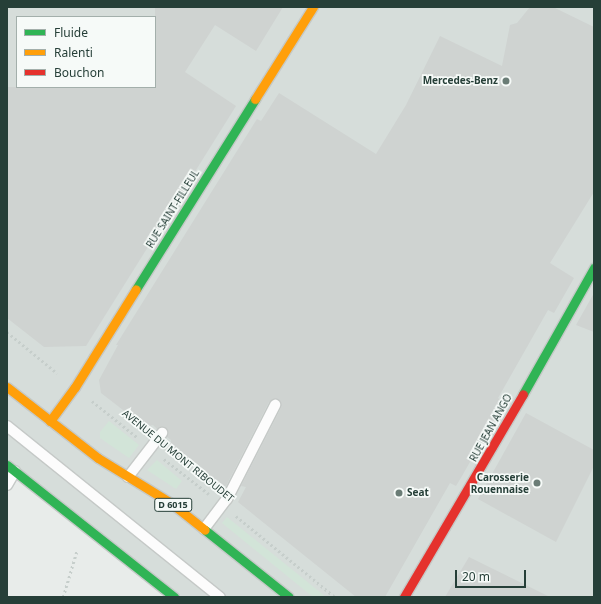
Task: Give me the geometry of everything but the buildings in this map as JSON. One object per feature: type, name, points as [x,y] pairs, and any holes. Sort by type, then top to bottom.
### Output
[{"type":"street","name":"RUE SAINT-FILLEUL","points":[[50,421],[75,387],[313,7]]},
{"type":"street","name":"RUE JEAN ANGO","points":[[404,597],[473,482],[594,268]]},
{"type":"street","name":"D 6015","points":[[7,387],[98,458],[171,503],[290,597]]},
{"type":"street","points":[[11,468],[174,597]]},
{"type":"lane","points":[[204,529],[222,505],[275,405]]},
{"type":"lane","points":[[7,426],[220,597]]},
{"type":"lane","points":[[128,477],[162,433]]},
{"type":"lane","points":[[7,485],[11,468]]},
{"type":"path","name":"AVENUE DU MONT RIBOUDET","points":[[7,332],[335,597]]},
{"type":"path","points":[[63,597],[78,547]]},
{"type":"shaded area","points":[[7,7],[594,7],[594,597],[174,597],[7,465]]},
{"type":"green space","points":[[109,421],[139,445],[129,458],[100,438],[100,432]]},
{"type":"green space","points":[[157,460],[182,481],[176,489],[147,470]]},
{"type":"green space","points":[[227,517],[326,597],[313,597],[222,523]]},
{"type":"traffic: fast","points":[[136,289],[255,99]]},
{"type":"traffic: fast","points":[[523,394],[594,268]]},
{"type":"traffic: fast","points":[[7,465],[174,597]]},
{"type":"traffic: fast","points":[[205,530],[289,597]]},
{"type":"traffic: slow","points":[[255,99],[313,7]]},
{"type":"traffic: slow","points":[[50,421],[75,387],[136,289]]},
{"type":"traffic: slow","points":[[7,387],[98,458],[171,503],[205,530]]},
{"type":"traffic: jam","points":[[404,597],[523,394]]},
{"type":"place","name":"Mercedes-Benz","points":[[506,81]]},
{"type":"place","name":"Carosserie Rouennaise","points":[[537,483]]},
{"type":"place","name":"Seat","points":[[399,493]]}]
